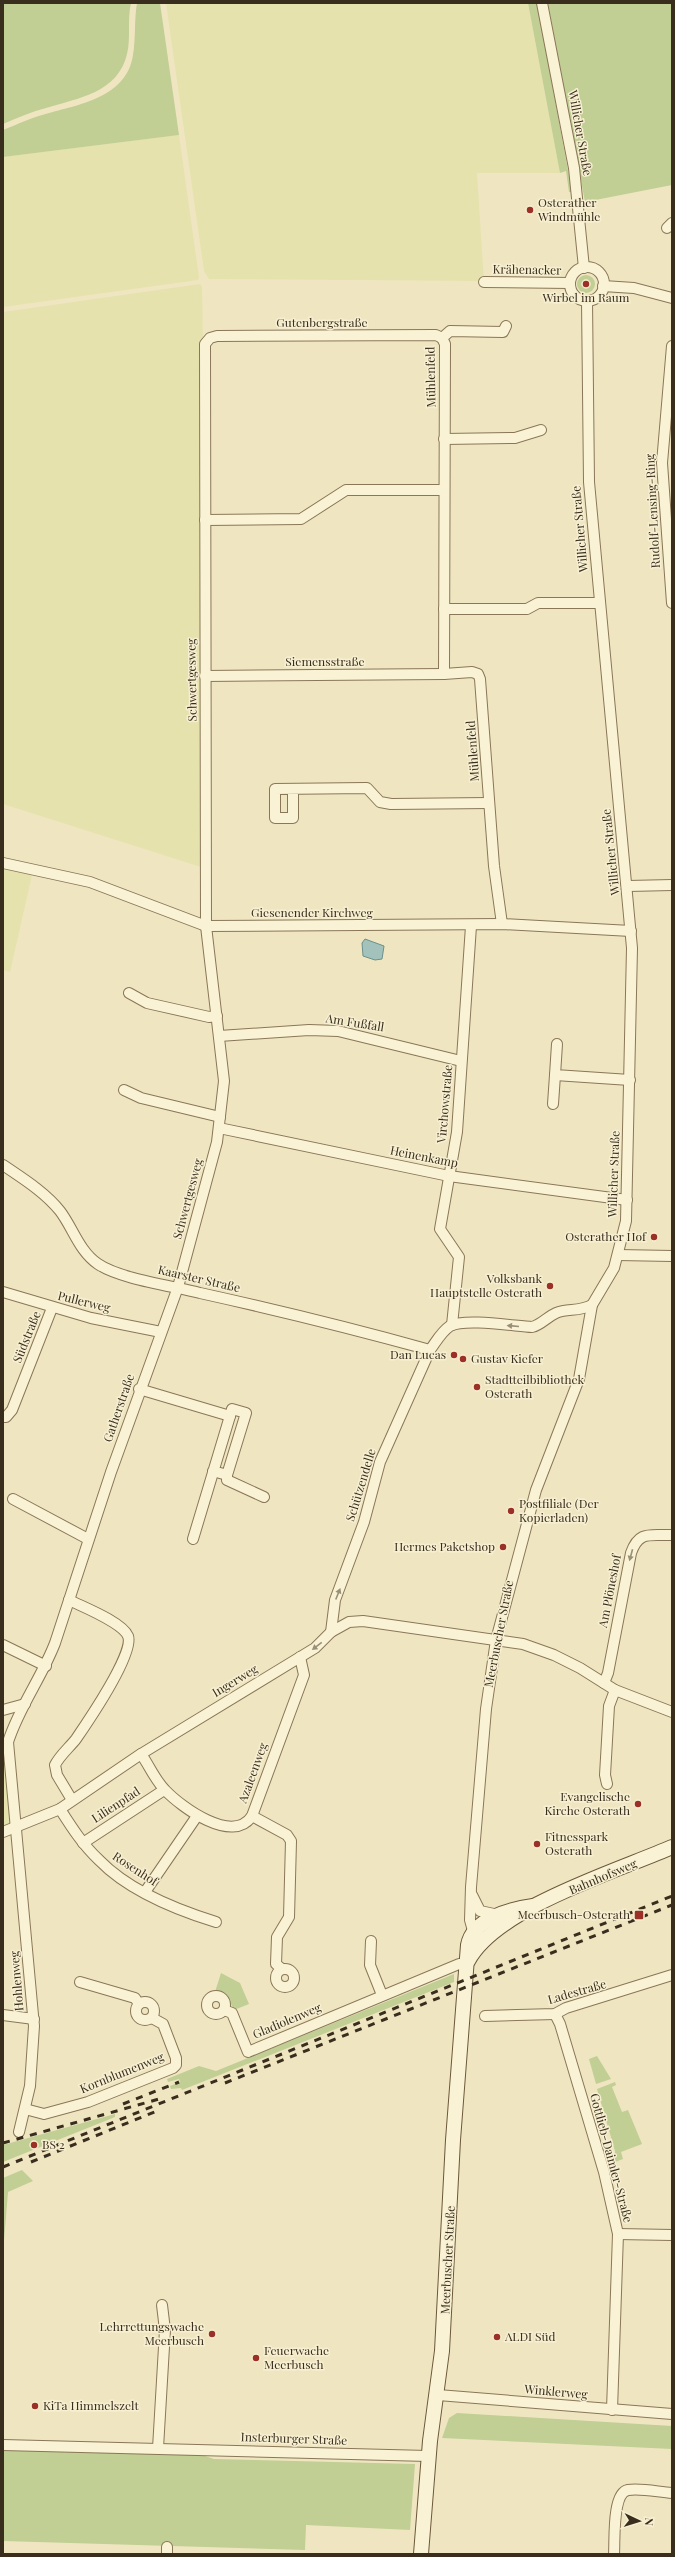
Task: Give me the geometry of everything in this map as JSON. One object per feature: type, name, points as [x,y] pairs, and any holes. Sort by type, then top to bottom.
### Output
[{"type":"main road","name":"Bahnhofsweg","points":[[473,1931],[499,1915],[533,1906],[672,1848]]},
{"type":"main road","name":"Bahnhofsweg","points":[[488,1935],[533,1906]]},
{"type":"main road","name":"Meerbuscher Straße","points":[[421,2554],[428,2456],[438,2395],[466,1965],[468,1945],[473,1931]]},
{"type":"main road","name":"Meerbuscher Straße","points":[[466,1965],[475,1949],[488,1935]]},
{"type":"street","name":"Willicher Straße","points":[[542,3],[574,168],[584,268]]},
{"type":"street","points":[[584,268],[596,270],[603,280],[603,286],[598,297],[587,301],[574,296],[570,283],[574,273],[584,268]]},
{"type":"street","name":"Krähenacker","points":[[484,282],[570,283]]},
{"type":"street","points":[[603,286],[634,288],[672,298]]},
{"type":"street","name":"Willicher Straße","points":[[575,1392],[592,1305],[608,1280],[618,1255],[626,1221],[630,1080],[631,931],[628,886],[589,482],[587,301]]},
{"type":"street","name":"Mühlenfeld","points":[[502,924],[494,866],[480,679],[478,674],[472,672],[444,674],[443,490],[445,344],[442,338],[450,331],[503,332],[506,326]]},
{"type":"street","name":"Gutenbergstraße","points":[[205,344],[210,338],[217,336],[436,335],[442,338]]},
{"type":"street","name":"Schwertgesweg","points":[[178,1287],[219,1128],[224,1081],[206,926],[205,344]]},
{"type":"street","name":"Rudolf-Lensing-Ring","points":[[672,346],[662,463],[672,603]]},
{"type":"street","points":[[444,438],[515,438],[541,430]]},
{"type":"street","points":[[205,520],[301,519],[346,490],[443,490]]},
{"type":"street","points":[[444,609],[527,609],[538,603],[600,603]]},
{"type":"street","name":"Siemensstraße","points":[[205,676],[444,674]]},
{"type":"street","points":[[293,789],[367,788],[380,802],[391,804],[489,804]]},
{"type":"street","name":"Giesenender Kirchweg","points":[[3,863],[90,882],[206,926],[471,926],[502,924],[631,931]]},
{"type":"street","points":[[628,886],[672,885]]},
{"type":"street","name":"Virchowstraße","points":[[452,1325],[459,1257],[440,1228],[457,1132],[471,926]]},
{"type":"street","points":[[129,993],[147,1003],[209,1017],[217,1016]]},
{"type":"street","name":"Am Fußfall","points":[[219,1036],[309,1030],[338,1031],[461,1061]]},
{"type":"street","points":[[553,1104],[557,1044]]},
{"type":"street","points":[[555,1075],[630,1080]]},
{"type":"street","points":[[124,1090],[140,1098],[220,1117]]},
{"type":"street","name":"Heinenkamp","points":[[219,1128],[449,1176],[627,1200]]},
{"type":"street","name":"Kaarster Straße","points":[[3,1165],[40,1191],[58,1209],[76,1240],[90,1258],[99,1265],[114,1272],[345,1326],[430,1350]]},
{"type":"street","points":[[618,1255],[672,1256]]},
{"type":"street","name":"Gatherstraße","points":[[15,1828],[8,1742],[14,1723],[46,1666],[139,1389],[178,1287]]},
{"type":"street","name":"Pullerweg","points":[[3,1292],[52,1308],[161,1332]]},
{"type":"street","points":[[452,1325],[486,1323],[532,1327],[560,1312],[579,1311],[592,1305]]},
{"type":"street","name":"Südstraße","points":[[3,1417],[6,1417],[12,1410],[52,1308]]},
{"type":"street","name":"Schützendelle","points":[[331,1632],[335,1600],[364,1522],[380,1462],[430,1350],[445,1330],[452,1325]]},
{"type":"street","points":[[139,1389],[230,1416]]},
{"type":"street","name":"Meerbuscher Straße","points":[[473,1931],[470,1915],[471,1887],[486,1708],[496,1640],[536,1490],[575,1392]]},
{"type":"street","points":[[193,1539],[232,1409],[246,1413],[227,1480],[264,1497]]},
{"type":"street","points":[[213,1471],[227,1476]]},
{"type":"street","points":[[13,1499],[88,1539]]},
{"type":"street","name":"Am Plöneshof","points":[[604,1683],[608,1673],[630,1553],[635,1542],[641,1537],[672,1535]]},
{"type":"street","points":[[69,1600],[122,1628],[128,1637],[129,1642],[120,1667],[98,1706],[55,1765],[57,1775],[72,1800]]},
{"type":"street","name":"Ingerweg","points":[[3,1832],[60,1809],[141,1754],[300,1658],[315,1648],[331,1632],[349,1622],[363,1621],[496,1640],[536,1648],[580,1668],[615,1690],[672,1712]]},
{"type":"street","points":[[3,1645],[46,1666]]},
{"type":"street","name":"Azaleenweg","points":[[282,1969],[276,1964],[277,1937],[289,1916],[291,1841],[287,1835],[252,1816],[304,1675],[300,1658]]},
{"type":"street","points":[[607,1784],[604,1775],[610,1706],[615,1690]]},
{"type":"street","points":[[3,1710],[25,1704]]},
{"type":"street","points":[[3,1731],[8,1742]]},
{"type":"street","points":[[141,1754],[164,1790],[197,1816],[234,1827],[245,1824],[252,1816]]},
{"type":"street","name":"Lilienpfad","points":[[83,1843],[164,1790]]},
{"type":"street","name":"Rosenhof","points":[[60,1809],[83,1843],[99,1861],[117,1876],[183,1912],[216,1922]]},
{"type":"street","points":[[145,1892],[197,1816]]},
{"type":"street","name":"Hohlenweg","points":[[15,1828],[34,2018],[30,2086],[19,2132]]},
{"type":"street","name":"Meerbuscher Straße","points":[[471,1887],[474,1904],[480,1911],[499,1915]]},
{"type":"street","points":[[473,1931],[480,1935],[488,1935]]},
{"type":"street","points":[[371,1941],[370,1965],[382,1995]]},
{"type":"street","name":"Gladiolenweg","points":[[224,2010],[232,2014],[248,2052],[459,1964],[466,1965]]},
{"type":"street","name":"Ladestraße","points":[[485,2016],[555,2014],[566,2008],[672,1974]]},
{"type":"street","name":"Kornblumenweg","points":[[25,2109],[44,2114],[88,2102],[173,2068],[176,2064],[176,2058],[163,2024],[152,2018],[145,2021],[138,2018],[136,2012],[139,2004],[135,1998],[80,1982]]},
{"type":"street","name":"Gottlieb-Daimler-Straße","points":[[555,2014],[560,2024],[604,2172],[618,2234],[612,2410]]},
{"type":"street","points":[[3,2015],[34,2018]]},
{"type":"street","points":[[618,2234],[672,2235]]},
{"type":"street","points":[[158,2448],[165,2330],[162,2305]]},
{"type":"street","name":"Winklerweg","points":[[438,2395],[672,2414]]},
{"type":"street","name":"Insterburger Straße","points":[[3,2445],[428,2456]]},
{"type":"street","points":[[614,2554],[617,2502],[621,2494],[628,2490],[672,2492]]},
{"type":"shaded area","points":[[166,3],[528,3],[560,173],[477,173],[484,281],[209,279],[204,271]]},
{"type":"shaded area","points":[[179,135],[199,277],[198,280],[3,307],[3,157]]},
{"type":"shaded area","points":[[200,284],[202,287],[203,344],[201,867],[3,804],[3,312]]},
{"type":"shaded area","points":[[3,869],[32,875],[10,972],[3,970]]},
{"type":"shaded area","points":[[3,1733],[7,1742],[14,1827],[3,1830]]},
{"type":"green space","points":[[3,3],[131,3],[128,48],[122,67],[106,86],[95,92],[71,101],[35,111],[3,124]]},
{"type":"green space","points":[[137,3],[160,3],[179,135],[3,157],[3,130],[37,116],[88,102],[112,89],[122,80],[129,69],[133,55]]},
{"type":"green space","points":[[528,3],[537,3],[572,192],[569,192],[566,171],[560,173]]},
{"type":"green space","points":[[548,3],[672,3],[672,185],[585,202]]},
{"type":"green space","points":[[582,275],[590,275],[595,280],[593,291],[590,293],[582,293],[577,288],[577,280]]},
{"type":"green space","points":[[221,1973],[240,1983],[249,2004],[234,2010],[227,1996],[215,1992]]},
{"type":"green space","points":[[454,1974],[454,1982],[182,2090],[181,2088],[171,2089],[170,2086],[180,2082],[179,2079],[168,2082],[167,2079],[199,2066],[216,2071]]},
{"type":"green space","points":[[597,2056],[611,2079],[596,2084],[589,2059]]},
{"type":"green space","points":[[615,2082],[616,2085],[612,2087],[622,2112],[628,2110],[642,2144],[621,2152],[623,2159],[615,2162],[615,2151],[597,2089]]},
{"type":"green space","points":[[115,2114],[115,2117],[3,2162],[3,2145]]},
{"type":"green space","points":[[22,2170],[33,2181],[8,2192],[3,2253],[3,2178]]},
{"type":"green space","points":[[457,2413],[672,2426],[672,2449],[442,2438],[449,2418]]},
{"type":"green space","points":[[3,2449],[199,2454],[214,2459],[415,2464],[410,2530],[306,2525],[305,2550],[3,2541]]},
{"type":"water","points":[[365,939],[384,946],[382,959],[375,960],[363,956],[362,943]]},
{"type":"railway","points":[[3,2167],[672,1896]]},
{"type":"railway","points":[[225,2083],[672,1905]]},
{"type":"railway","points":[[123,2104],[179,2082]]},
{"type":"railway","points":[[3,2143],[159,2099]]},
{"type":"railway","points":[[31,2162],[157,2111]]},
{"type":"place","name":"Osterather Windmühle","points":[[530,210]]},
{"type":"place","name":"Wirbel im Raum","points":[[586,284]]},
{"type":"place","name":"Osterather Hof","points":[[654,1237]]},
{"type":"place","name":"Volksbank Hauptstelle Osterath","points":[[550,1286]]},
{"type":"place","name":"Dan Lucas","points":[[454,1355]]},
{"type":"place","name":"Gustav Kiefer","points":[[463,1359]]},
{"type":"place","name":"Stadtteilbibliothek Osterath","points":[[477,1387]]},
{"type":"place","name":"Postfiliale (Der Kopierladen)","points":[[511,1511]]},
{"type":"place","name":"Hermes Paketshop","points":[[503,1547]]},
{"type":"place","name":"Evangelische Kirche Osterath","points":[[638,1804]]},
{"type":"place","name":"Fitnesspark Osterath","points":[[537,1844]]},
{"type":"place","name":"Meerbusch-Osterath","points":[[639,1915]]},
{"type":"place","name":"BS 2","points":[[34,2145]]},
{"type":"place","name":"Lehrrettungswache Meerbusch","points":[[212,2334]]},
{"type":"place","name":"ALDI Süd","points":[[497,2337]]},
{"type":"place","name":"Feuerwache Meerbusch","points":[[256,2358]]},
{"type":"place","name":"KiTa Himmelszelt","points":[[35,2406]]}]
